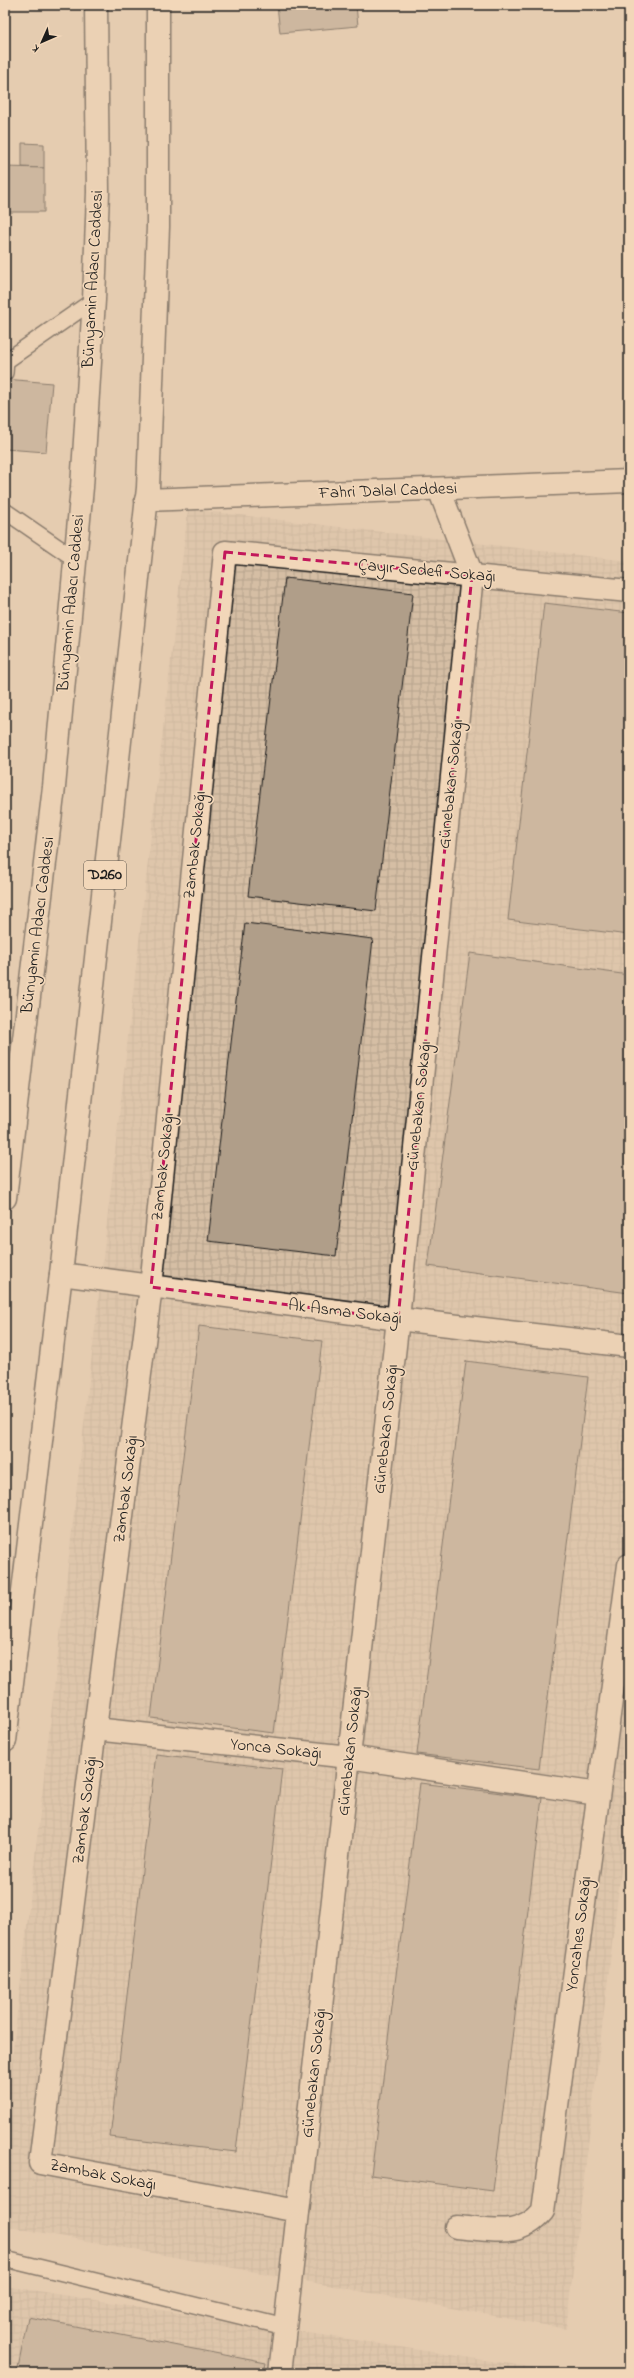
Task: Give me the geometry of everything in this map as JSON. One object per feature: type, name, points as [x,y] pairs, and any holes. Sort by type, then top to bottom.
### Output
[{"type":"street","name":"Bünyamin Adacı Caddesi","points":[[5,1198],[54,787],[82,487],[94,300],[98,192],[96,5]]},
{"type":"street","name":"D260","points":[[5,1741],[61,1274],[146,500],[158,227],[158,5]]},
{"type":"street","name":"Fahri Dalal Caddesi","points":[[146,500],[629,481]]},
{"type":"street","name":"Günebakan Sokağı","points":[[280,2373],[398,1319],[472,575],[439,489]]},
{"type":"street","name":"Çayır Sedefi Sokağı","points":[[225,552],[629,591]]},
{"type":"street","name":"Zambak Sokağı","points":[[225,552],[151,1287],[40,2163],[298,2211]]},
{"type":"street","name":"Ak Asma Sokağı","points":[[61,1274],[398,1319],[629,1346]]},
{"type":"street","name":"Yoncahes Sokağı","points":[[456,2227],[508,2231],[526,2227],[543,2211],[629,1565]]},
{"type":"street","name":"Yonca Sokağı","points":[[95,1729],[350,1757],[598,1794]]},
{"type":"lane","points":[[5,373],[6,362],[94,300]]},
{"type":"lane","points":[[5,511],[74,560]]},
{"type":"lane","points":[[5,2258],[285,2327]]},
{"type":"highlighted area","points":[[225,552],[472,575],[398,1319],[151,1287]]},
{"type":"shaded area","points":[[188,509],[629,561],[629,1803],[566,2329],[5,2226],[5,2120]]},
{"type":"shaded area","points":[[5,2286],[569,2373],[5,2373]]},
{"type":"building","points":[[277,5],[356,5],[358,26],[280,33]]},
{"type":"building","points":[[22,143],[44,144],[44,168],[22,167]]},
{"type":"building","points":[[5,167],[44,168],[44,212],[5,212]]},
{"type":"building","points":[[5,379],[52,383],[46,452],[5,449]]},
{"type":"building","points":[[285,578],[413,593],[376,911],[248,896]]},
{"type":"building","points":[[544,603],[629,613],[629,935],[508,920]]},
{"type":"building","points":[[245,923],[373,939],[336,1256],[208,1241]]},
{"type":"building","points":[[470,953],[629,975],[629,1293],[428,1266]]},
{"type":"building","points":[[199,1326],[322,1341],[274,1733],[151,1718]]},
{"type":"building","points":[[466,1361],[588,1377],[539,1769],[417,1754]]},
{"type":"building","points":[[156,1754],[282,1769],[236,2152],[110,2137]]},
{"type":"building","points":[[420,1783],[542,1798],[493,2191],[371,2175]]},
{"type":"building","points":[[28,2317],[266,2363],[264,2373],[17,2373]]}]
